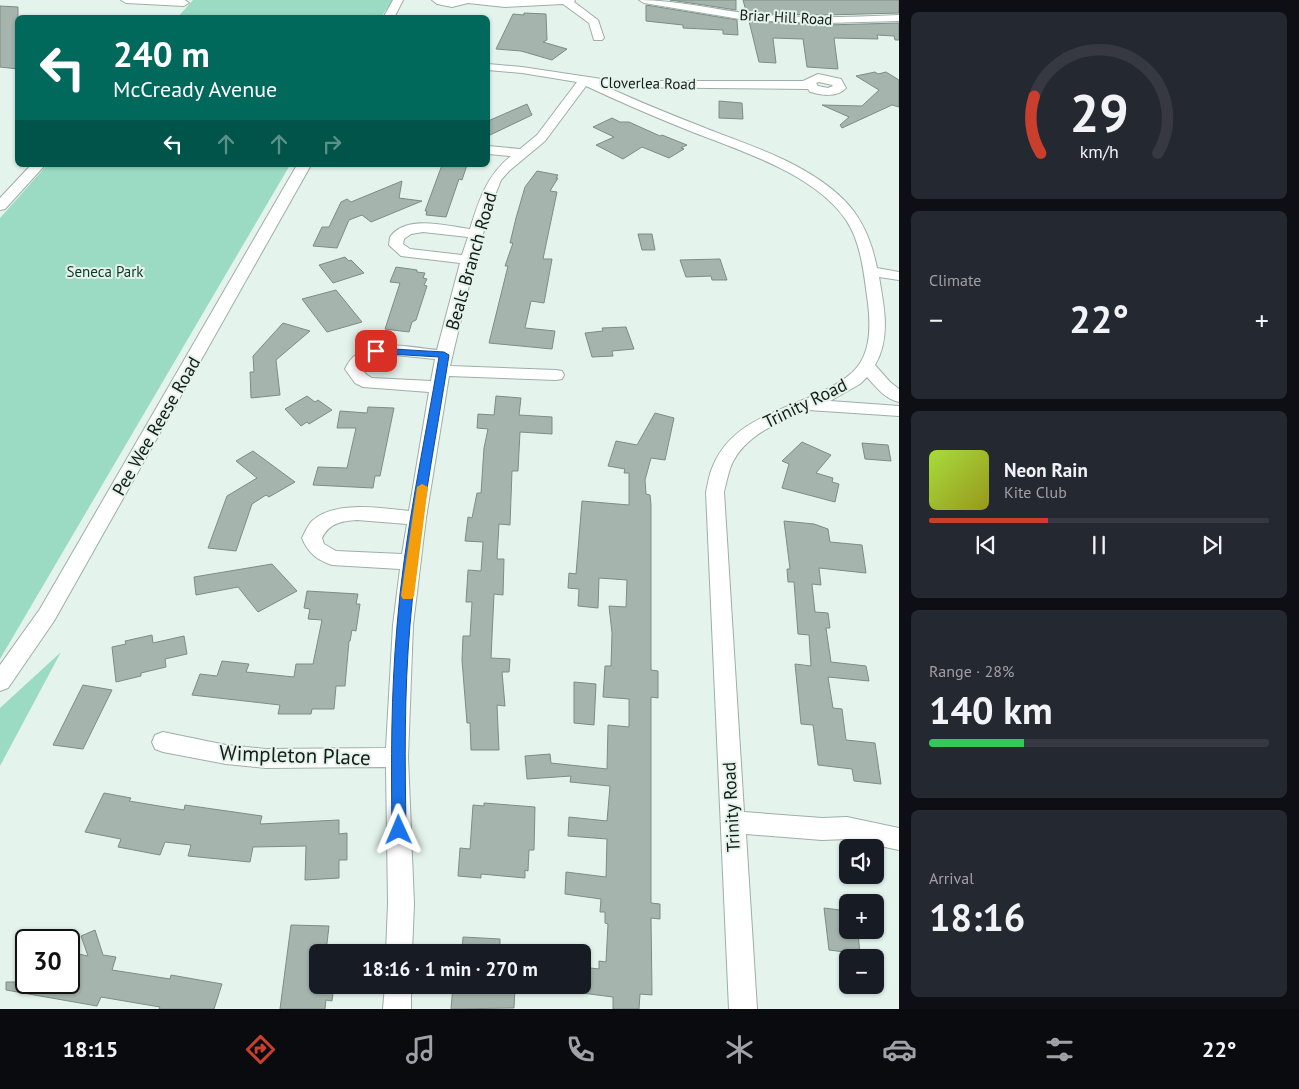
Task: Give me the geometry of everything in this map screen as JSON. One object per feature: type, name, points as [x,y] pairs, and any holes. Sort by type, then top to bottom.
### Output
[{"type":"street","points":[[126,0],[183,5]]},
{"type":"street","points":[[390,15],[398,0]]},
{"type":"street","points":[[437,0],[450,4],[467,0],[509,4],[570,0]]},
{"type":"street","points":[[565,0],[594,22],[598,38]]},
{"type":"street","name":"Briar Hill Road","points":[[644,0],[718,13],[777,19],[899,18]]},
{"type":"street","name":"Cloverlea Road","points":[[490,67],[531,71],[615,85],[809,85]]},
{"type":"street","name":"Trinity Road","points":[[584,81],[779,164],[823,190],[853,220],[866,250],[878,327],[876,343],[867,366],[855,379],[839,389],[768,420],[740,440],[726,458],[716,482],[715,492],[743,1009]]},
{"type":"street","name":"Beals Branch Road","points":[[399,944],[401,904],[397,757],[403,625],[417,518],[441,371],[468,260],[487,198],[495,180],[504,168],[550,128],[584,81]]},
{"type":"street","points":[[637,105],[643,95],[653,86]]},
{"type":"street","points":[[490,150],[522,153]]},
{"type":"street","points":[[0,206],[36,167]]},
{"type":"street","name":"Pee Wee Reese Road","points":[[0,682],[47,615],[303,167]]},
{"type":"street","points":[[468,260],[406,253],[396,245],[397,237],[407,230],[423,228],[476,234]]},
{"type":"street","points":[[869,271],[899,270]]},
{"type":"street","points":[[869,271],[899,276]]},
{"type":"street","points":[[867,366],[884,386],[899,397]]},
{"type":"street","points":[[441,371],[556,375]]},
{"type":"street","points":[[805,404],[899,411]]},
{"type":"street","points":[[412,562],[332,558],[316,548],[312,538],[322,521],[334,516],[348,514],[417,518]]},
{"type":"street","name":"Wimpleton Place","points":[[163,742],[205,752],[248,757],[300,759],[397,757]]},
{"type":"street","points":[[732,822],[822,829],[846,828],[899,839]]},
{"type":"street","points":[[397,1009],[398,994]]},
{"type":"green space","points":[[193,0],[393,0],[382,15],[180,15]]},
{"type":"green space","name":"Seneca Park","points":[[45,167],[289,167],[0,659],[0,218]]},
{"type":"green space","points":[[61,652],[0,766],[0,708]]},
{"type":"building","points":[[670,0],[736,0],[736,10],[697,4]]},
{"type":"building","points":[[743,0],[899,0],[899,13],[771,14],[746,11]]},
{"type":"building","points":[[646,5],[737,20],[738,35],[723,34],[723,30],[683,28],[683,25],[646,21]]},
{"type":"building","points":[[0,6],[18,7],[18,15],[15,15],[15,69],[0,67]]},
{"type":"building","points":[[524,13],[546,14],[547,40],[543,42],[567,49],[552,60],[521,51],[496,49],[513,14],[524,15]]},
{"type":"building","points":[[749,21],[826,25],[899,23],[899,40],[895,40],[894,36],[877,35],[878,39],[834,38],[838,69],[807,67],[803,39],[773,38],[776,63],[759,62]]},
{"type":"building","points":[[875,72],[878,74],[886,72],[899,80],[899,107],[892,105],[842,128],[840,125],[849,117],[822,105],[862,106],[879,90],[856,76]]},
{"type":"building","points":[[719,101],[742,103],[743,119],[719,118]]},
{"type":"building","points":[[527,104],[532,115],[490,135],[490,120]]},
{"type":"building","points":[[612,118],[620,122],[629,122],[660,136],[662,135],[687,145],[669,158],[642,147],[623,159],[596,145],[614,137],[593,127]]},
{"type":"building","points":[[441,167],[466,167],[462,180],[459,179],[446,217],[426,215],[427,211],[425,211]]},
{"type":"building","points":[[537,171],[558,175],[550,191],[557,192],[543,259],[552,259],[544,303],[531,301],[525,328],[555,331],[552,349],[489,343],[508,266],[505,266],[513,243],[510,243],[516,218],[525,187]]},
{"type":"building","points":[[402,181],[399,198],[422,201],[371,222],[362,215],[349,220],[337,248],[313,246],[322,227],[329,227],[341,202],[347,199],[351,202]]},
{"type":"building","points":[[638,234],[652,234],[655,250],[642,250]]},
{"type":"building","points":[[345,257],[349,261],[351,260],[364,273],[333,283],[319,265]]},
{"type":"building","points":[[720,259],[727,280],[712,280],[711,276],[686,277],[680,260]]},
{"type":"building","points":[[396,267],[425,273],[423,278],[427,279],[424,285],[427,286],[416,320],[412,322],[409,332],[385,329],[400,283],[390,282]]},
{"type":"building","points":[[336,290],[362,322],[327,332],[302,299]]},
{"type":"building","points":[[283,323],[310,331],[276,360],[280,395],[251,398],[250,372],[254,372],[253,356]]},
{"type":"building","points":[[626,327],[634,349],[612,351],[613,356],[592,357],[585,333],[603,331],[602,328]]},
{"type":"building","points":[[307,396],[315,402],[318,400],[332,410],[309,424],[307,422],[301,426],[285,409]]},
{"type":"building","points":[[496,396],[521,398],[519,415],[552,417],[552,434],[520,432],[518,471],[512,471],[510,525],[499,524],[497,559],[504,559],[503,595],[494,594],[491,658],[510,659],[509,672],[502,672],[505,706],[497,705],[499,750],[471,750],[470,723],[467,723],[462,660],[463,636],[470,636],[472,602],[466,602],[468,570],[481,571],[483,542],[465,541],[468,517],[472,518],[477,493],[481,493],[484,448],[488,429],[477,428],[478,414],[494,415]]},
{"type":"building","points":[[368,407],[394,408],[380,476],[375,476],[373,488],[313,485],[318,467],[347,468],[356,428],[337,428],[340,411],[367,413]]},
{"type":"building","points":[[655,413],[674,418],[665,460],[651,458],[645,480],[646,494],[650,495],[651,505],[651,670],[658,671],[658,698],[651,697],[651,903],[660,904],[660,919],[651,918],[652,995],[640,994],[639,1009],[613,1009],[613,997],[590,994],[591,968],[599,969],[599,961],[606,962],[608,924],[605,923],[605,912],[600,912],[601,899],[565,894],[566,872],[606,877],[607,839],[568,836],[569,817],[607,821],[610,786],[570,782],[571,776],[527,779],[525,756],[550,754],[551,763],[607,769],[608,725],[629,727],[629,699],[603,697],[605,666],[611,666],[612,633],[609,606],[626,607],[627,580],[599,578],[598,608],[578,606],[579,589],[568,588],[569,573],[576,574],[582,501],[629,505],[629,473],[624,473],[625,469],[608,466],[616,441],[637,445]]},
{"type":"building","points":[[802,442],[831,455],[816,473],[833,478],[832,482],[839,484],[835,502],[782,488],[789,464],[782,461]]},
{"type":"building","points":[[862,443],[888,445],[891,461],[865,459]]},
{"type":"building","points":[[253,451],[295,482],[269,497],[266,495],[252,504],[236,551],[208,548],[227,496],[257,478],[236,461]]},
{"type":"building","points":[[784,521],[814,524],[828,529],[830,542],[862,545],[866,573],[819,568],[821,585],[812,584],[815,612],[828,613],[830,628],[826,628],[831,662],[866,666],[869,681],[828,677],[833,708],[842,709],[846,740],[875,743],[881,784],[854,781],[852,769],[818,765],[813,725],[801,724],[795,664],[811,666],[809,635],[798,634],[794,582],[788,582],[787,569],[790,569]]},
{"type":"building","points":[[272,564],[297,591],[258,612],[238,587],[196,595],[194,577]]},
{"type":"building","points":[[307,591],[358,594],[356,604],[360,604],[356,631],[352,630],[349,641],[345,686],[336,686],[334,709],[312,709],[311,714],[278,714],[280,705],[192,695],[200,674],[217,676],[222,661],[249,664],[246,672],[294,677],[296,664],[313,664],[322,620],[308,619],[310,609],[304,608]]},
{"type":"building","points":[[152,635],[153,643],[184,636],[187,654],[165,659],[166,667],[116,682],[112,647],[126,644],[125,641]]},
{"type":"building","points":[[574,682],[596,684],[594,725],[574,723]]},
{"type":"building","points":[[83,685],[112,690],[83,749],[53,745]]},
{"type":"building","points":[[104,793],[131,798],[129,801],[184,810],[185,805],[262,816],[260,824],[339,820],[339,834],[347,833],[347,860],[339,860],[339,878],[305,880],[306,846],[253,847],[250,862],[188,856],[191,845],[165,842],[160,855],[118,847],[121,839],[85,832]]},
{"type":"building","points":[[484,803],[535,807],[534,850],[529,850],[528,871],[525,870],[525,878],[481,874],[481,878],[458,876],[460,848],[470,849],[473,805],[484,806]]},
{"type":"building","points":[[824,908],[839,910],[839,939],[859,939],[860,949],[839,949],[839,951],[829,950]]},
{"type":"building","points":[[291,925],[329,926],[327,944],[309,944],[309,994],[333,994],[332,1001],[326,1000],[325,1009],[280,1009]]},
{"type":"building","points":[[95,930],[103,955],[116,957],[112,970],[170,979],[171,975],[222,984],[214,1009],[159,1009],[160,1007],[101,997],[97,1006],[29,994],[80,994],[80,954],[88,956],[81,936]]},
{"type":"building","points":[[463,937],[500,939],[500,944],[463,944]]},
{"type":"building","points":[[6,982],[15,982],[15,992],[6,990]]},
{"type":"building","points":[[452,994],[515,994],[514,1008],[451,1009]]},
{"type":"slow traffic","points":[[407,596],[422,487]]},
{"type":"route","points":[[376,351],[444,355],[417,518],[403,625],[398,699],[399,830]]}]
